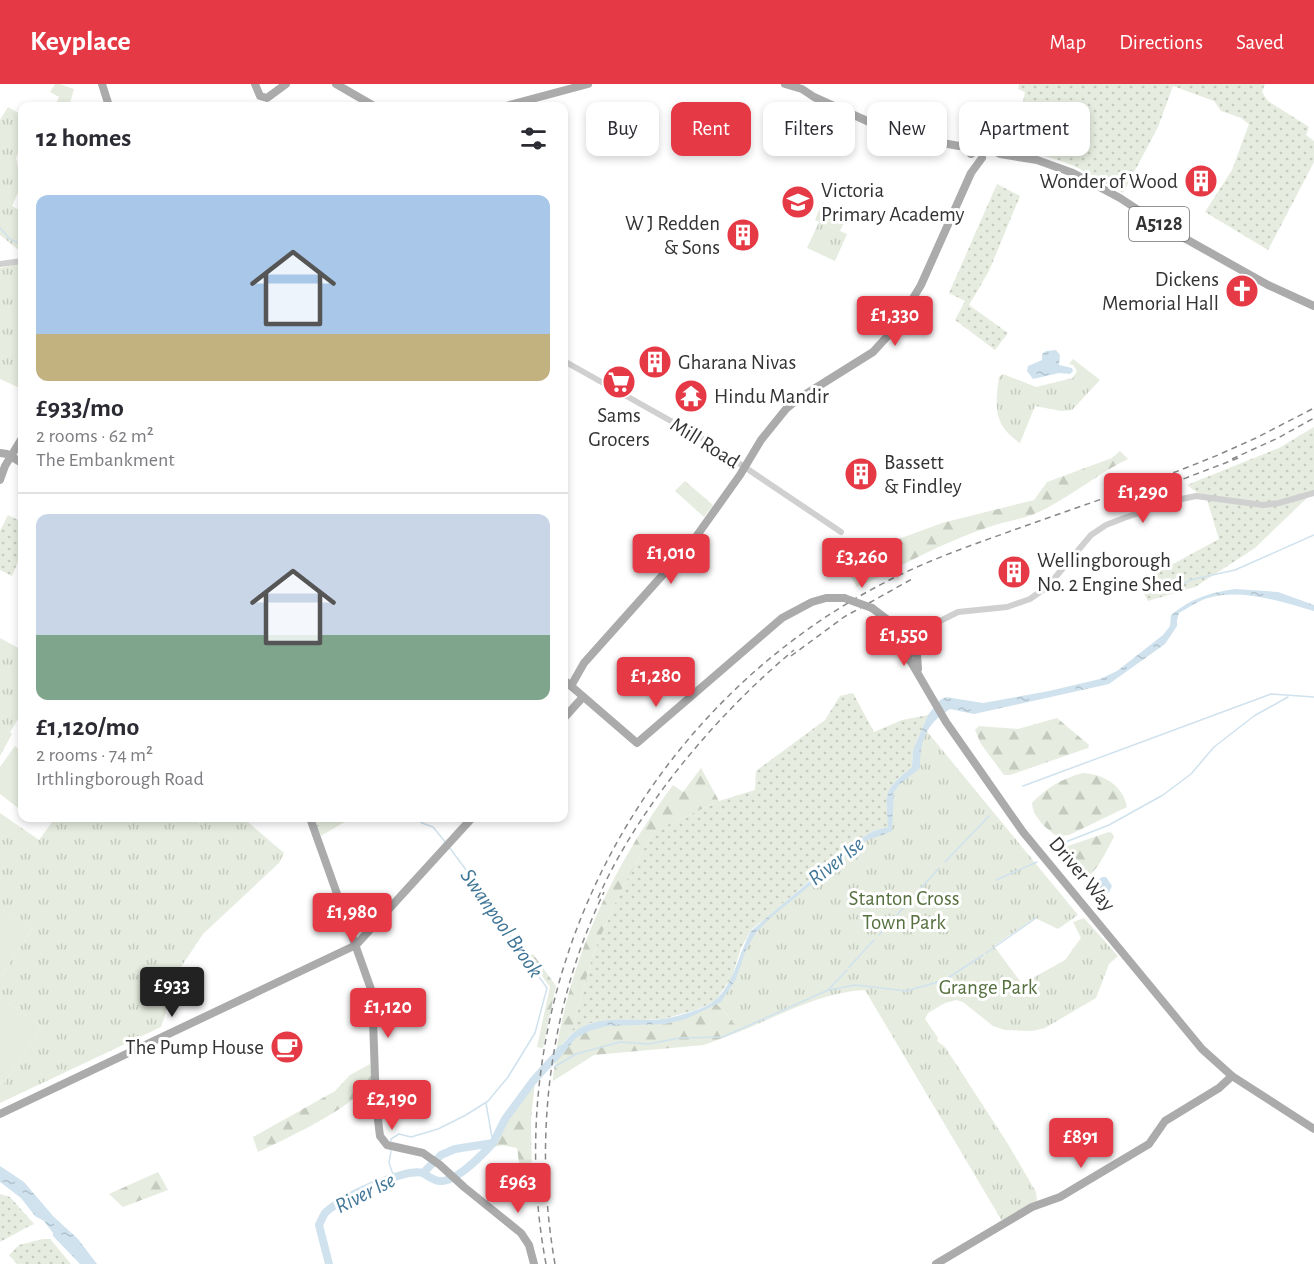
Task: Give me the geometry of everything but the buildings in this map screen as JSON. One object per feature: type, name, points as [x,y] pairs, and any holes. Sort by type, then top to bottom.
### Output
[{"type":"main road","points":[[102,84],[109,102]]},
{"type":"main road","points":[[255,84],[260,96],[267,98],[286,84]]},
{"type":"main road","points":[[336,84],[367,102]]},
{"type":"main road","points":[[785,84],[804,86],[814,97],[898,135],[959,146]]},
{"type":"main road","points":[[521,102],[585,85]]},
{"type":"main road","points":[[971,173],[972,156]]},
{"type":"main road","points":[[975,156],[978,159],[983,158]]},
{"type":"main road","name":"A5128","points":[[983,158],[992,156]]},
{"type":"main road","name":"A5128","points":[[1012,156],[1037,160],[1073,173],[1268,285],[1314,306]]},
{"type":"main road","points":[[568,682],[693,541],[771,426],[798,399],[873,352],[895,328],[921,285],[971,173],[983,158]]},
{"type":"main road","points":[[1,478],[2,471],[11,457]]},
{"type":"main road","points":[[568,684],[637,743],[782,618],[812,602],[826,598],[844,598],[872,608],[890,623],[916,639],[917,647],[911,654],[904,655],[897,650],[890,623]]},
{"type":"main road","points":[[896,641],[899,636],[907,633]]},
{"type":"main road","name":"Driver Way","points":[[917,647],[918,669],[922,681]]},
{"type":"main road","name":"Driver Way","points":[[904,655],[946,722],[1023,832],[1202,1049],[1232,1077],[1314,1129]]},
{"type":"main road","points":[[568,714],[583,697]]},
{"type":"main road","points":[[311,822],[372,992],[376,1104],[380,1136],[387,1145],[423,1153],[440,1165],[521,1233],[529,1245],[534,1264]]},
{"type":"main road","points":[[0,1114],[356,945],[468,822]]},
{"type":"main road","points":[[347,924],[357,932],[368,932]]},
{"type":"main road","points":[[936,1264],[1032,1207],[1060,1197],[1149,1144],[1165,1121],[1219,1088],[1232,1077]]},
{"type":"street","points":[[0,264],[18,262]]},
{"type":"street","name":"Mill Road","points":[[568,363],[703,439],[841,532]]},
{"type":"street","points":[[907,633],[928,627],[958,612],[1007,606],[1030,599],[1047,587],[1090,536],[1106,525],[1124,518],[1196,496],[1263,505],[1314,493]]},
{"type":"street","points":[[917,647],[919,639],[928,627]]},
{"type":"green space","points":[[55,84],[74,89],[70,102],[57,102],[59,97],[50,92]]},
{"type":"green space","points":[[1019,84],[1265,84],[1262,92],[1268,101],[1309,127],[1306,135],[1314,141],[1314,162],[1268,250],[1205,212],[1232,170],[1249,124],[1241,118],[1221,111],[1214,101],[1173,86],[1158,127],[1123,193],[1083,170],[1044,156],[1090,156],[1090,102],[1023,102],[1025,92],[1018,89]]},
{"type":"green space","points":[[8,107],[18,113],[16,158],[18,193],[12,206],[18,210],[18,250],[0,235],[0,120]]},
{"type":"green space","points":[[997,184],[1020,196],[989,271],[969,305],[1008,333],[995,350],[955,320],[965,301],[949,293]]},
{"type":"green space","points":[[822,203],[848,214],[840,231],[815,220]]},
{"type":"green space","points":[[819,222],[847,234],[835,261],[807,248]]},
{"type":"green space","points":[[18,264],[18,387],[0,379],[0,268]]},
{"type":"green space","points":[[1073,359],[1100,380],[1072,410],[1061,411],[1035,406],[1020,443],[1000,422],[997,406],[999,377],[1003,374],[1036,387],[1073,378],[1077,371],[1073,365],[1069,364]]},
{"type":"green space","points":[[0,364],[18,373],[18,385],[0,377]]},
{"type":"green space","points":[[1314,427],[1314,491],[1255,548],[1195,587],[1148,601],[1138,583],[1219,539],[1207,500],[1187,485],[1279,448]]},
{"type":"green space","points":[[1120,451],[1128,459],[1034,514],[963,537],[900,566],[877,547],[942,523],[1034,500],[1047,482],[1112,458]]},
{"type":"green space","points":[[685,481],[713,505],[704,517],[675,491]]},
{"type":"green space","points":[[8,515],[18,520],[18,562],[12,576],[0,570],[0,531]]},
{"type":"green space","points":[[868,553],[891,572],[857,587],[846,568]]},
{"type":"green space","points":[[0,638],[18,648],[18,719],[0,756]]},
{"type":"green space","points":[[853,693],[874,732],[902,720],[928,715],[913,750],[912,767],[896,781],[888,792],[889,827],[873,831],[857,841],[751,930],[741,948],[732,977],[715,1001],[696,1010],[663,1019],[591,1023],[571,1034],[593,954],[620,892],[654,831],[719,801],[755,790],[756,771],[825,720],[840,696]]},
{"type":"green space","points":[[1057,718],[1089,745],[1088,748],[1010,775],[1004,775],[981,744],[975,730],[979,726],[1018,729]]},
{"type":"green space","name":"Stanton Cross Town Park","points":[[925,729],[1078,915],[1058,929],[1035,918],[994,946],[1022,984],[1065,960],[1081,938],[1073,922],[1084,918],[1118,956],[1109,964],[1096,998],[1045,1028],[1032,1031],[1005,1030],[993,1026],[963,1002],[956,1000],[945,1003],[928,1013],[925,1019],[938,1038],[937,1041],[945,1047],[1008,1144],[1036,1192],[1037,1201],[1002,1221],[865,990],[817,1000],[741,1031],[716,1003],[729,989],[741,953],[764,918],[872,833],[892,828],[891,789],[916,767],[917,747]]},
{"type":"green space","points":[[15,746],[18,749],[18,808],[0,794],[0,767]]},
{"type":"green space","points":[[701,768],[719,801],[654,831],[620,892],[593,954],[571,1034],[556,1051],[573,979],[598,911],[614,879],[651,816],[673,785],[683,792]]},
{"type":"green space","points":[[1083,773],[1111,782],[1121,793],[1127,807],[1069,835],[1057,836],[1041,822],[1032,803],[1055,784]]},
{"type":"green space","points":[[0,813],[39,840],[52,822],[248,822],[284,853],[279,863],[203,934],[181,967],[161,1027],[0,1103],[0,1083],[3,1085],[42,1026],[0,998],[0,978],[33,927],[0,909]]},
{"type":"green space","points":[[316,822],[344,822],[321,836]]},
{"type":"green space","points":[[1109,832],[1114,837],[1105,855],[1093,872],[1083,880],[1071,867],[1063,852],[1068,846]]},
{"type":"green space","points":[[0,909],[33,927],[0,978]]},
{"type":"green space","points":[[533,954],[556,986],[543,1048],[537,1047],[550,987],[529,958]]},
{"type":"green space","points":[[0,998],[42,1026],[3,1085],[0,1083]]},
{"type":"green space","points":[[716,1003],[741,1031],[704,1045],[594,1055],[553,1081],[555,1064],[562,1049],[580,1032],[590,1027],[614,1023],[663,1021]]},
{"type":"green space","points":[[370,1064],[374,1082],[361,1093],[319,1122],[258,1152],[253,1137],[335,1091],[350,1075]]},
{"type":"green space","points":[[536,1072],[531,1119],[532,1189],[523,1175],[517,1148],[502,1145],[490,1148],[502,1119],[514,1108],[513,1103]]},
{"type":"green space","points":[[158,1172],[168,1190],[123,1207],[109,1194]]},
{"type":"green space","points":[[0,1194],[10,1197],[34,1224],[0,1242]]},
{"type":"green space","points":[[50,1239],[71,1264],[17,1264],[9,1255],[19,1245]]},
{"type":"water","points":[[1056,350],[1060,355],[1059,365],[1072,368],[1073,371],[1070,374],[1059,373],[1033,379],[1027,371],[1028,366],[1042,360],[1042,354],[1046,351]]},
{"type":"water","points":[[1235,589],[1278,592],[1314,605],[1314,611],[1248,595],[1221,595],[1208,598],[1179,613],[1177,626],[1165,644],[1109,684],[974,714],[950,709],[935,721],[926,734],[921,749],[920,768],[894,792],[892,831],[862,843],[769,919],[755,934],[745,952],[736,979],[721,1002],[686,1019],[665,1024],[607,1026],[589,1031],[576,1038],[555,1063],[560,1047],[577,1030],[588,1025],[599,1021],[669,1018],[698,1009],[711,1003],[722,994],[732,977],[751,931],[857,841],[873,831],[888,827],[888,792],[896,781],[912,767],[913,750],[928,715],[940,700],[946,697],[983,703],[1100,679],[1117,671],[1163,635],[1170,626],[1171,615],[1186,604],[1217,592]]},
{"type":"water","points":[[1102,877],[1106,877],[1112,886],[1109,892],[1096,899],[1091,893]]},
{"type":"water","points":[[0,1166],[24,1182],[53,1216],[78,1239],[97,1264],[80,1264],[53,1236],[44,1221],[35,1216],[21,1198],[0,1182]]},
{"type":"waterway","points":[[0,228],[10,239],[18,243]]},
{"type":"waterway","points":[[1174,589],[1190,580],[1235,570],[1314,535]]},
{"type":"waterway","points":[[1023,786],[1271,694],[1314,697]]},
{"type":"waterway","points":[[1052,851],[1063,843],[1109,825],[1163,795],[1191,774],[1214,747],[1254,716],[1288,697]]},
{"type":"waterway","points":[[945,862],[989,816]]},
{"type":"waterway","name":"Swanpool Brook","points":[[421,822],[433,827],[446,843]]},
{"type":"waterway","name":"Swanpool Brook","points":[[391,1141],[399,1134],[411,1137],[438,1129],[488,1101],[508,1077],[535,1033],[547,988],[492,910],[487,898],[449,847]]},
{"type":"waterway","points":[[996,880],[1037,862]]},
{"type":"waterway","points":[[879,935],[939,868]]},
{"type":"waterway","points":[[986,953],[1036,918]]},
{"type":"waterway","points":[[849,967],[874,940]]},
{"type":"waterway","points":[[829,990],[855,985],[906,991],[945,980],[983,955]]},
{"type":"waterway","points":[[554,1067],[576,1054],[620,1042],[649,1044],[679,1038],[723,1037],[828,990],[847,970]]},
{"type":"waterway","name":"River Ise","points":[[329,1264],[319,1225],[325,1213],[343,1200],[388,1179],[414,1172],[423,1173],[441,1155],[455,1149],[493,1143],[505,1119],[533,1081],[562,1049]]},
{"type":"waterway","points":[[486,1103],[493,1143]]},
{"type":"waterway","name":"River Ise","points":[[423,1173],[440,1181],[454,1177],[493,1143]]},
{"type":"waterway","name":"Swanpool Brook","points":[[391,1151],[389,1163],[394,1177]]},
{"type":"railway","points":[[546,1264],[536,1162],[542,1061],[565,964],[602,871],[653,785],[716,708],[792,641],[895,577],[969,546],[1218,455],[1314,408]]},
{"type":"railway","points":[[1232,459],[1314,418]]},
{"type":"railway","points":[[1154,490],[1241,457]]},
{"type":"railway","points":[[791,656],[844,617],[912,579]]},
{"type":"railway","points":[[598,898],[635,830],[683,764],[737,703],[794,650]]},
{"type":"railway","points":[[555,1264],[546,1169],[546,1122],[551,1074],[570,981],[585,936],[604,892]]},
{"type":"place","name":"Wonder of Wood","points":[[1201,181]]},
{"type":"place","name":"Victoria Primary Academy","points":[[798,202]]},
{"type":"place","name":"W J Redden & Sons","points":[[743,235]]},
{"type":"place","name":"Dickens Memorial Hall","points":[[1242,291]]},
{"type":"place","name":"Gharana Nivas","points":[[655,362]]},
{"type":"place","name":"Sams Grocers","points":[[619,382]]},
{"type":"place","name":"Hindu Mandir","points":[[691,396]]},
{"type":"place","name":"Bassett & Findley","points":[[861,474]]},
{"type":"place","name":"Wellingborough No. 2 Engine Shed","points":[[1014,572]]},
{"type":"place","name":"The Pump House","points":[[287,1047]]},
{"type":"park label","name":"Grange Park","points":[[988,987]]}]
